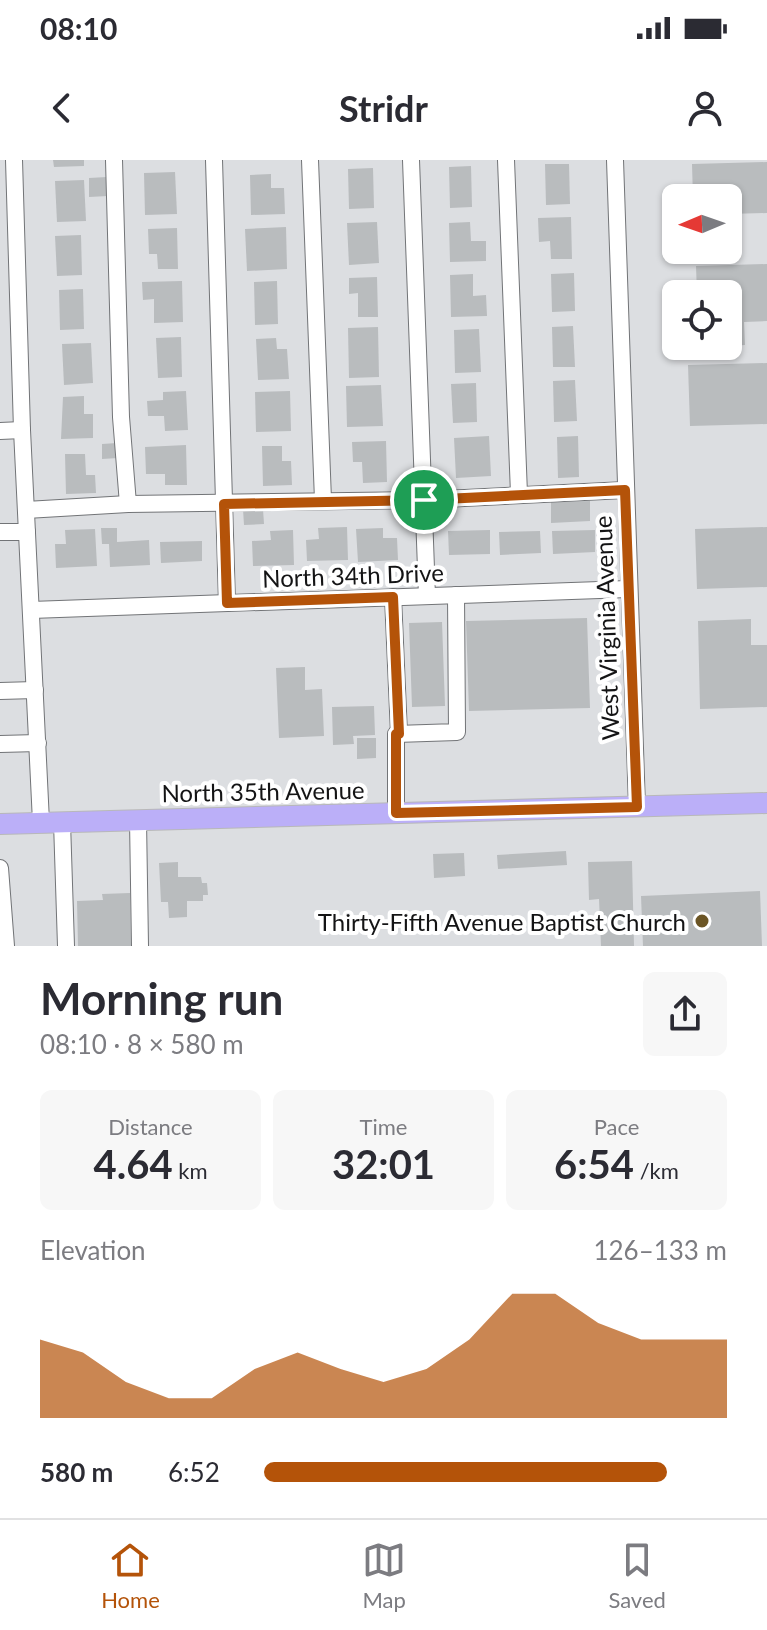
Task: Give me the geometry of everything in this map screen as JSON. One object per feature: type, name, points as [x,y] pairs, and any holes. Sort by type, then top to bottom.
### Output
[{"type":"main road","name":"North 35th Avenue","points":[[0,824],[767,803]]},
{"type":"street","points":[[14,160],[22,430],[41,822]]},
{"type":"street","points":[[114,160],[121,417],[128,504]]},
{"type":"street","points":[[214,160],[227,603]]},
{"type":"street","points":[[310,160],[323,500]]},
{"type":"street","points":[[411,160],[427,596]]},
{"type":"street","points":[[506,160],[519,494]]},
{"type":"street","name":"West Virginia Avenue","points":[[615,160],[637,807]]},
{"type":"street","points":[[0,431],[22,430]]},
{"type":"street","points":[[26,510],[128,504],[424,500],[625,490]]},
{"type":"street","points":[[0,532],[27,532]]},
{"type":"street","name":"North 34th Drive","points":[[31,610],[628,589]]},
{"type":"street","points":[[396,813],[396,734],[457,732],[456,595]]},
{"type":"street","points":[[393,597],[399,734]]},
{"type":"street","points":[[0,691],[35,690]]},
{"type":"street","points":[[0,744],[38,743]]},
{"type":"street","points":[[138,820],[140,946]]},
{"type":"street","points":[[62,822],[66,946]]},
{"type":"street","points":[[0,868],[6,946]]},
{"type":"building","points":[[53,160],[84,160],[84,166],[54,167]]},
{"type":"building","points":[[767,162],[767,213],[742,214],[742,184],[693,184],[692,164]]},
{"type":"building","points":[[545,164],[569,164],[570,204],[546,205]]},
{"type":"building","points":[[471,166],[472,207],[450,208],[449,167]]},
{"type":"building","points":[[373,168],[374,208],[349,209],[348,169]]},
{"type":"building","points":[[175,172],[177,214],[145,215],[144,173]]},
{"type":"building","points":[[271,174],[271,188],[284,188],[285,214],[251,215],[250,175]]},
{"type":"building","points":[[107,177],[108,196],[89,197],[89,178]]},
{"type":"building","points":[[84,180],[86,221],[57,222],[55,181]]},
{"type":"building","points":[[571,217],[572,259],[551,259],[550,241],[539,242],[538,218]]},
{"type":"building","points":[[377,222],[379,263],[349,265],[347,223]]},
{"type":"building","points":[[470,222],[471,241],[486,241],[486,261],[450,262],[449,223]]},
{"type":"building","points":[[286,227],[287,269],[247,271],[245,229]]},
{"type":"building","points":[[177,228],[178,269],[158,269],[157,254],[149,254],[148,229]]},
{"type":"building","points":[[81,235],[82,275],[57,276],[55,236]]},
{"type":"building","points":[[767,264],[767,321],[744,322],[745,345],[742,345],[742,280],[696,280],[696,266]]},
{"type":"building","points":[[574,273],[575,311],[552,312],[551,274]]},
{"type":"building","points":[[473,274],[473,296],[486,295],[487,316],[451,317],[450,275]]},
{"type":"building","points":[[377,277],[378,317],[358,317],[358,293],[349,294],[349,278]]},
{"type":"building","points":[[182,281],[183,322],[154,323],[154,299],[143,300],[142,282]]},
{"type":"building","points":[[277,281],[278,324],[255,325],[254,282]]},
{"type":"building","points":[[83,289],[84,329],[60,330],[59,290]]},
{"type":"building","points":[[573,326],[575,367],[553,367],[552,327]]},
{"type":"building","points":[[378,327],[379,377],[349,378],[348,328]]},
{"type":"building","points":[[479,329],[481,372],[455,373],[454,330]]},
{"type":"building","points":[[181,337],[182,377],[158,378],[156,338]]},
{"type":"building","points":[[276,338],[277,349],[287,349],[289,379],[258,380],[256,339]]},
{"type":"building","points":[[91,343],[93,383],[64,385],[62,344]]},
{"type":"building","points":[[767,363],[767,424],[690,426],[688,365]]},
{"type":"building","points":[[575,380],[577,421],[554,422],[553,381]]},
{"type":"building","points":[[476,383],[477,422],[453,423],[451,384]]},
{"type":"building","points":[[381,385],[383,426],[347,427],[346,386]]},
{"type":"building","points":[[186,391],[188,430],[165,431],[164,416],[148,416],[147,401],[163,400],[163,392]]},
{"type":"building","points":[[290,391],[291,431],[256,432],[255,392]]},
{"type":"building","points":[[84,396],[84,414],[93,414],[93,438],[61,439],[63,397]]},
{"type":"building","points":[[489,436],[491,476],[456,478],[454,438]]},
{"type":"building","points":[[578,436],[579,477],[558,478],[557,437]]},
{"type":"building","points":[[386,441],[387,482],[363,483],[362,462],[353,462],[352,442]]},
{"type":"building","points":[[117,443],[118,458],[102,459],[102,444]]},
{"type":"building","points":[[186,445],[187,485],[165,485],[165,474],[146,474],[145,447]]},
{"type":"building","points":[[262,446],[282,446],[282,461],[291,461],[292,485],[263,486]]},
{"type":"building","points":[[65,454],[85,454],[86,475],[95,475],[96,493],[66,494]]},
{"type":"building","points":[[590,501],[590,521],[551,523],[551,502]]},
{"type":"building","points":[[243,509],[263,509],[264,524],[244,525]]},
{"type":"building","points":[[347,527],[348,560],[307,561],[306,540],[319,539],[318,528]]},
{"type":"building","points":[[767,527],[767,587],[697,589],[695,529]]},
{"type":"building","points":[[101,528],[117,528],[117,542],[149,540],[150,565],[110,567],[109,544],[102,544]]},
{"type":"building","points":[[383,528],[383,538],[397,538],[398,560],[358,562],[356,529]]},
{"type":"building","points":[[95,529],[97,566],[56,568],[55,544],[66,544],[65,530]]},
{"type":"building","points":[[293,530],[294,565],[253,566],[252,541],[271,540],[270,531]]},
{"type":"building","points":[[490,530],[490,554],[449,555],[448,531]]},
{"type":"building","points":[[595,530],[595,552],[553,554],[552,531]]},
{"type":"building","points":[[540,531],[541,553],[500,555],[499,532]]},
{"type":"building","points":[[202,541],[202,561],[161,563],[160,542]]},
{"type":"building","points":[[587,618],[590,708],[469,711],[466,621]]},
{"type":"building","points":[[751,619],[751,645],[767,645],[767,707],[700,709],[698,621]]},
{"type":"building","points":[[442,622],[445,706],[412,707],[409,623]]},
{"type":"building","points":[[305,667],[305,690],[322,689],[324,736],[279,738],[276,668]]},
{"type":"building","points":[[374,706],[375,735],[353,736],[354,744],[333,745],[332,707]]},
{"type":"building","points":[[357,738],[376,738],[376,758],[357,759]]},
{"type":"building","points":[[566,851],[567,865],[498,869],[497,855]]},
{"type":"building","points":[[464,853],[465,876],[434,878],[433,854]]},
{"type":"building","points":[[632,861],[634,946],[601,946],[599,899],[589,900],[588,862]]},
{"type":"building","points":[[178,862],[178,877],[201,877],[202,883],[207,883],[208,895],[203,895],[203,901],[187,901],[187,917],[169,918],[168,902],[161,902],[159,863]]},
{"type":"building","name":"Thirty-Fifth Avenue Baptist Church","points":[[760,891],[762,946],[643,946],[641,896]]},
{"type":"building","points":[[130,893],[131,946],[78,946],[77,901],[103,900],[102,894]]},
{"type":"place","name":"Thirty-Fifth Avenue Baptist Church","points":[[702,921]]},
{"type":"route","points":[[625,490],[637,807],[396,813],[396,734],[399,734],[393,597],[227,603],[224,504],[424,500],[625,490]]}]
